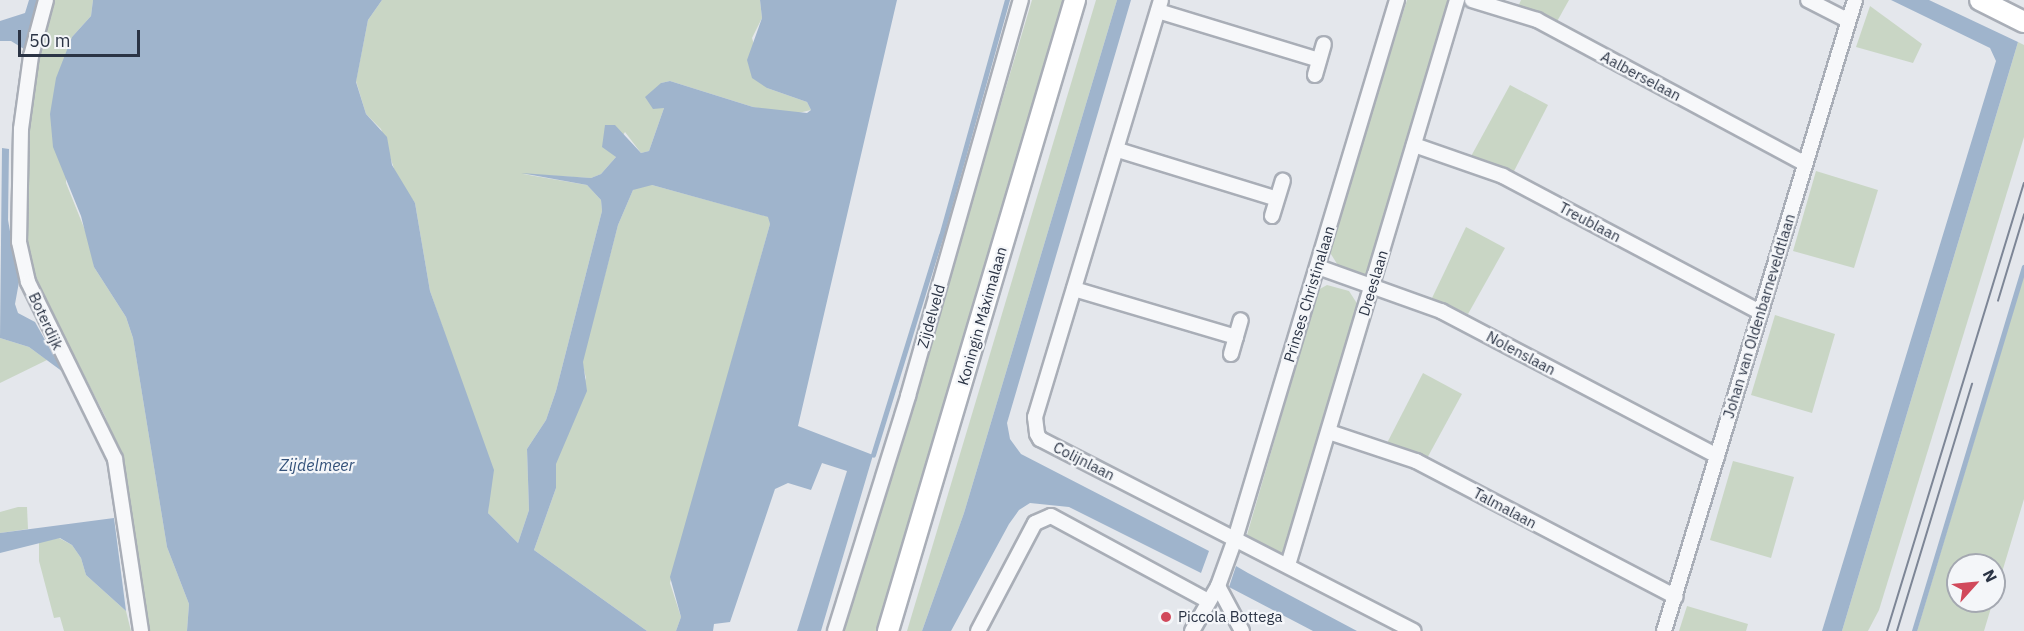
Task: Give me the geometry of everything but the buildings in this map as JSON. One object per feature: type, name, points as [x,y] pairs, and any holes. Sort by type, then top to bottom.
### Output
[{"type":"street","name":"Boterdijk","points":[[46,0],[31,56],[21,129],[19,242],[28,282],[115,459],[141,631]]},
{"type":"street","name":"Zijdelveld","points":[[835,631],[908,396],[1021,0]]},
{"type":"street","name":"Koningin Máximalaan","points":[[888,631],[1075,0]]},
{"type":"street","name":"Prinses Christinalaan","points":[[1192,631],[1218,586],[1235,539],[1397,0]]},
{"type":"street","name":"Dreeslaan","points":[[1288,565],[1457,0]]},
{"type":"street","name":"Aalberselaan","points":[[1472,0],[1538,20],[1804,163]]},
{"type":"street","points":[[1808,0],[1847,20]]},
{"type":"street","name":"Johan van Oldenbarneveldtlaan","points":[[1664,631],[1854,0]]},
{"type":"street","points":[[1980,0],[2024,22]]},
{"type":"street","points":[[2006,0],[2024,8]]},
{"type":"street","name":"Colijnlaan","points":[[1235,539],[1040,439],[1035,417],[1118,150],[1159,6],[1319,60]]},
{"type":"street","points":[[1315,75],[1324,44]]},
{"type":"street","name":"Treublaan","points":[[1414,145],[1503,176],[1760,312]]},
{"type":"street","points":[[1118,150],[1277,199]]},
{"type":"street","points":[[1272,216],[1283,181]]},
{"type":"street","name":"Nolenslaan","points":[[1318,267],[1441,310],[1717,456]]},
{"type":"street","points":[[1074,289],[1236,337]]},
{"type":"street","points":[[1231,354],[1241,320]]},
{"type":"street","name":"Talmalaan","points":[[1329,432],[1416,461],[1676,597]]},
{"type":"street","points":[[978,631],[1035,523],[1051,516],[1208,601]]},
{"type":"street","points":[[1235,539],[1414,631]]},
{"type":"street","points":[[1218,586],[1242,631]]},
{"type":"green space","points":[[53,0],[93,0],[91,16],[72,37],[67,52],[66,183],[91,245],[94,267],[126,317],[133,338],[167,547],[189,604],[187,631],[149,631],[122,460],[105,416],[29,268],[24,230],[24,142],[36,57]]},
{"type":"green space","points":[[382,0],[760,0],[762,18],[752,38],[767,88],[807,102],[811,110],[794,114],[753,107],[670,81],[661,83],[664,108],[649,151],[641,153],[625,132],[613,151],[616,157],[601,174],[591,178],[523,174],[587,185],[601,200],[602,211],[556,391],[546,420],[527,449],[529,510],[518,543],[488,513],[489,500],[472,413],[430,291],[415,203],[397,178],[381,129],[366,114],[356,81],[368,20]]},
{"type":"green space","points":[[1032,0],[1064,0],[907,539],[878,631],[844,631]]},
{"type":"green space","points":[[1096,0],[1117,0],[964,513],[922,631],[907,631]]},
{"type":"green space","points":[[1407,0],[1449,0],[1366,276],[1361,276],[1339,267],[1329,251]]},
{"type":"green space","points":[[1521,0],[1569,0],[1555,25],[1517,9]]},
{"type":"green space","points":[[1870,6],[1922,44],[1913,63],[1856,47]]},
{"type":"green space","points":[[2018,42],[2024,45],[2024,137],[1879,610],[1868,631],[1842,631]]},
{"type":"green space","points":[[1510,85],[1548,105],[1512,175],[1469,160]]},
{"type":"green space","points":[[1816,171],[1878,190],[1854,268],[1793,251]]},
{"type":"green space","points":[[639,185],[652,185],[769,217],[770,224],[670,583],[681,617],[676,631],[647,631],[534,550],[556,488],[555,464],[586,378],[582,362],[618,225],[633,190]]},
{"type":"green space","points":[[1466,227],[1505,248],[1468,314],[1432,298]]},
{"type":"green space","points":[[2024,275],[2024,499],[2006,559],[2006,553],[1946,553],[1946,613],[1989,613],[1984,631],[1917,631]]},
{"type":"green space","points":[[1327,285],[1349,291],[1358,305],[1286,546],[1280,556],[1247,535],[1318,290]]},
{"type":"green space","points":[[1775,315],[1835,334],[1812,413],[1751,395]]},
{"type":"green space","points":[[0,338],[29,347],[47,360],[0,383]]},
{"type":"green space","points":[[1423,373],[1462,394],[1425,462],[1386,445]]},
{"type":"green space","points":[[1733,461],[1794,477],[1771,558],[1710,540]]},
{"type":"green space","points":[[27,507],[28,529],[0,533],[0,512]]},
{"type":"green space","points":[[59,538],[72,545],[81,558],[86,575],[126,611],[131,631],[64,631],[60,617],[54,618],[39,561],[39,542]]},
{"type":"green space","points":[[1687,606],[1748,624],[1746,631],[1679,631]]},
{"type":"water","points":[[29,0],[40,0],[24,49],[11,41],[0,41],[0,21],[25,13]]},
{"type":"water","name":"Zijdelmeer","points":[[93,0],[382,0],[368,20],[356,82],[366,114],[387,137],[392,165],[415,203],[430,291],[494,470],[488,513],[518,543],[529,510],[527,449],[546,420],[556,391],[602,211],[601,200],[587,185],[521,173],[591,178],[601,174],[616,157],[602,147],[605,125],[615,125],[641,153],[649,151],[664,108],[653,109],[645,97],[661,83],[670,81],[753,107],[807,113],[811,110],[807,102],[767,88],[752,78],[747,60],[762,18],[760,0],[897,0],[798,426],[873,455],[821,631],[797,631],[847,471],[822,463],[811,490],[788,483],[775,489],[730,622],[714,624],[713,631],[676,631],[681,617],[670,577],[770,224],[768,217],[652,185],[633,190],[618,225],[583,362],[587,391],[556,464],[556,488],[534,550],[647,631],[187,631],[189,604],[167,547],[133,338],[126,317],[94,267],[81,216],[53,147],[50,114],[56,78],[72,37],[91,16]]},
{"type":"water","points":[[1117,0],[1131,0],[1007,423],[1010,439],[1021,454],[1209,551],[1201,573],[1069,507],[1030,503],[1019,510],[1009,524],[951,631],[922,631],[964,513]]},
{"type":"water","points":[[1891,0],[1929,0],[2018,42],[1842,631],[1822,631],[1996,61],[1990,48]]},
{"type":"water","points":[[2,148],[9,149],[8,220],[19,282],[15,304],[18,313],[35,322],[63,372],[29,347],[0,338]]},
{"type":"water","points":[[114,518],[126,611],[86,575],[81,558],[72,545],[60,538],[0,553],[0,533]]},
{"type":"water","points":[[1236,566],[1357,631],[1313,631],[1229,587]]},
{"type":"waterway","points":[[873,455],[941,236],[1007,0]]},
{"type":"waterway","points":[[1914,631],[2024,267]]},
{"type":"tram line","points":[[1887,631],[2024,184]]},
{"type":"tram line","points":[[1998,301],[2024,215]]},
{"type":"tram line","points":[[1897,631],[1972,384]]},
{"type":"place","name":"Piccola Bottega","points":[[1166,617]]}]
